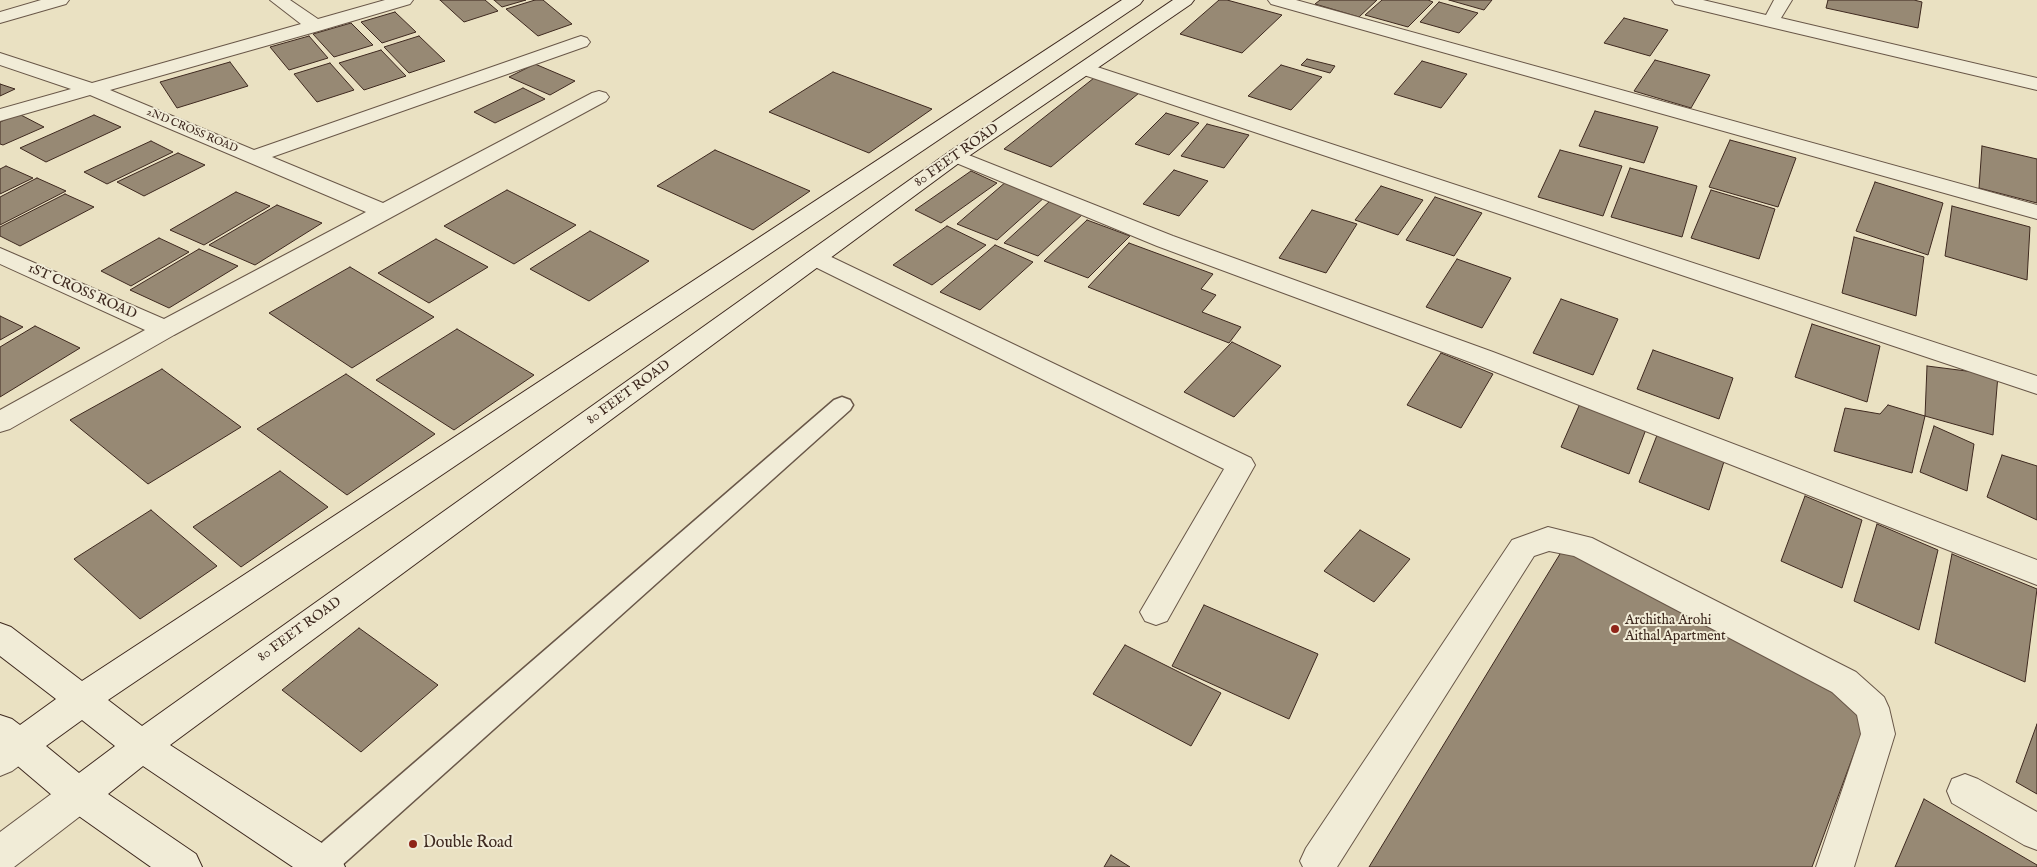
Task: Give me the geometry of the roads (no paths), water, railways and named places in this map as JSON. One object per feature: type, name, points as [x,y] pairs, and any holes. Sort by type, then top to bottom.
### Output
[{"type":"street","points":[[0,18],[60,0]]},
{"type":"street","points":[[279,0],[316,26]]},
{"type":"street","points":[[0,115],[94,90],[404,0]]},
{"type":"street","points":[[183,867],[6,745],[82,700],[1134,0]]},
{"type":"street","name":"80 FEET ROAD","points":[[0,855],[142,746],[956,156],[1185,0]]},
{"type":"street","points":[[1277,0],[2037,212]]},
{"type":"street","points":[[1681,0],[2037,84]]},
{"type":"street","points":[[1770,22],[1783,0]]},
{"type":"street","points":[[253,157],[581,42]]},
{"type":"street","name":"2ND CROSS ROAD","points":[[0,58],[94,90],[382,212]]},
{"type":"street","points":[[1085,69],[2037,385]]},
{"type":"street","points":[[0,422],[165,329],[599,97]]},
{"type":"street","points":[[956,156],[1165,241],[1484,358],[2037,573]]},
{"type":"street","name":"1ST CROSS ROAD","points":[[0,254],[165,329]]},
{"type":"street","points":[[815,258],[1241,465],[1156,612]]},
{"type":"street","points":[[1321,865],[1523,548],[1548,539],[1581,546],[1827,673],[1844,682],[1872,708],[1878,734],[1835,867]]},
{"type":"street","points":[[0,637],[142,746],[324,865]]},
{"type":"street","points":[[1965,791],[2037,832]]},
{"type":"lane","points":[[324,865],[842,405]]},
{"type":"place","name":"Architha Arohi Aithal Apartment","points":[[1615,629]]},
{"type":"place","name":"Double Road","points":[[413,844]]}]
